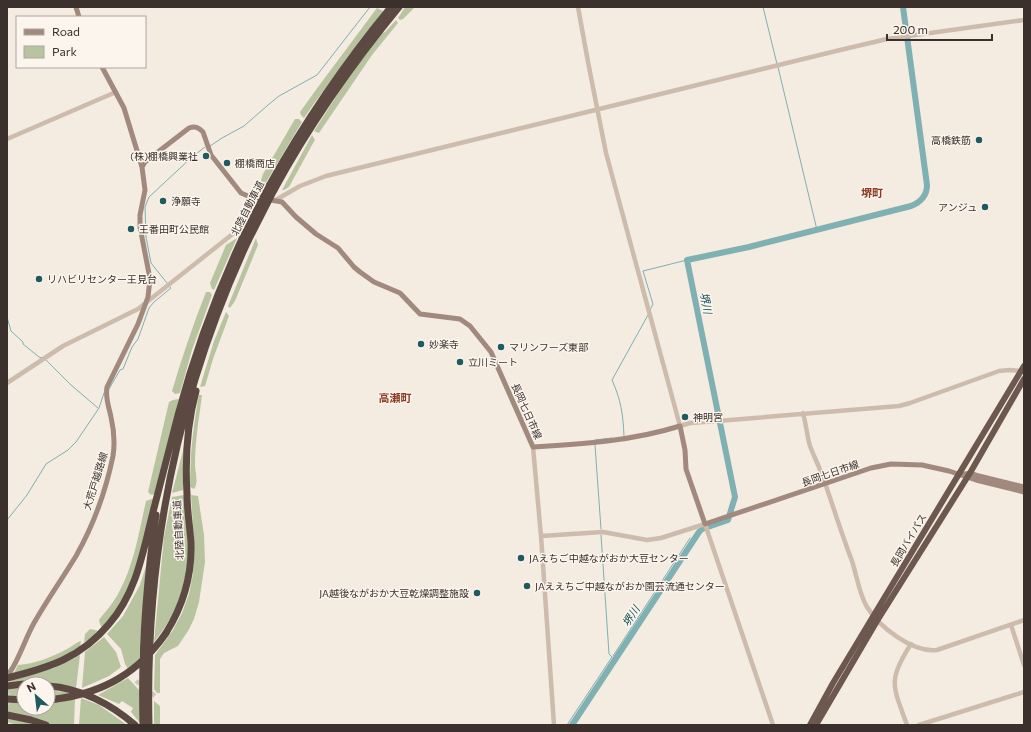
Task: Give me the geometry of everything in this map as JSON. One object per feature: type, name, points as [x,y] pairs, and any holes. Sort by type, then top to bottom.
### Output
[{"type":"highway","name":"北陸自動車道","points":[[9,675],[49,666],[75,654],[98,636],[118,612],[131,591],[137,575],[188,382],[225,277],[295,141],[358,49],[391,7]]},
{"type":"highway","name":"北陸自動車道","points":[[272,188],[313,122],[361,54],[399,7]]},
{"type":"highway","name":"北陸自動車道","points":[[146,695],[156,563],[169,481],[184,416],[202,356],[245,240]]},
{"type":"highway","name":"北陸自動車道","points":[[56,699],[92,692],[110,684],[126,674],[147,657],[175,619],[182,602],[189,574],[191,545],[186,463],[190,421],[194,401],[230,280]]},
{"type":"highway","name":"長岡バイパス","points":[[965,475],[1023,368]]},
{"type":"highway","name":"長岡バイパス","points":[[810,725],[833,683],[875,619],[1024,379]]},
{"type":"highway","name":"北陸自動車道","points":[[146,695],[143,667],[150,562],[157,510],[171,444]]},
{"type":"highway","name":"長岡バイパス","points":[[816,725],[875,619]]},
{"type":"highway","points":[[56,687],[69,689],[96,699],[113,708],[135,725]]},
{"type":"highway","points":[[143,725],[146,695]]},
{"type":"highway","points":[[146,695],[149,725]]},
{"type":"highway","points":[[7,714],[46,725]]},
{"type":"main road","name":"大荒戸越路線","points":[[9,675],[34,622],[79,550],[95,514],[107,478],[114,447],[114,435],[107,399],[107,387],[138,324],[149,290],[150,279],[140,227],[140,214],[145,190],[142,166],[126,115],[116,92],[103,68]]},
{"type":"main road","name":"長岡七日市線","points":[[142,166],[145,162],[189,128],[197,127],[203,132],[211,155],[240,193],[248,196],[282,202],[296,217],[338,248],[354,267],[371,280],[400,293],[420,314],[460,319],[470,326],[491,352],[533,447],[618,441],[680,426]]},
{"type":"main road","points":[[680,426],[685,450],[686,469],[705,524]]},
{"type":"main road","name":"長岡七日市線","points":[[705,524],[870,468],[892,464],[922,465],[965,475],[1024,492]]},
{"type":"main road","name":"長岡七日市線","points":[[965,475],[979,476],[1024,487]]},
{"type":"street","points":[[578,7],[606,153],[680,426],[803,413],[899,406],[910,404],[999,371],[1023,368]]},
{"type":"street","points":[[7,383],[51,353],[145,304],[275,200],[309,181],[887,39],[1024,20]]},
{"type":"street","points":[[7,139],[116,92]]},
{"type":"street","points":[[803,413],[810,446],[856,573],[862,597],[867,608],[875,619],[911,644],[923,650],[937,650],[1024,620]]},
{"type":"street","points":[[533,447],[541,536],[554,725]]},
{"type":"street","points":[[541,536],[603,532],[654,540],[705,524],[773,725]]},
{"type":"street","points":[[1011,625],[1024,665]]},
{"type":"street","points":[[906,725],[896,695],[894,682],[897,668],[911,644]]},
{"type":"street","points":[[919,725],[1024,692]]},
{"type":"green space","points":[[405,7],[415,7],[403,19],[400,20],[398,18]]},
{"type":"green space","points":[[377,8],[383,11],[304,118],[300,112]]},
{"type":"green space","points":[[396,20],[398,23],[372,55],[319,133],[314,131],[348,78],[382,33],[385,32]]},
{"type":"green space","points":[[295,119],[299,119],[302,122],[265,184],[262,183],[261,180],[263,174]]},
{"type":"green space","points":[[312,135],[315,140],[289,187],[282,190]]},
{"type":"green space","points":[[237,238],[214,290],[212,289],[210,283],[226,245]]},
{"type":"green space","points":[[256,238],[258,245],[235,301],[230,308],[228,306]]},
{"type":"green space","points":[[206,292],[210,292],[212,295],[192,350],[180,393],[175,394],[172,391]]},
{"type":"green space","points":[[226,312],[229,316],[205,386],[200,387],[214,341]]},
{"type":"green space","points":[[199,395],[202,395],[196,447],[195,465],[197,481],[194,489],[190,487],[191,463]]},
{"type":"green space","points":[[179,399],[155,494],[151,495],[148,492],[169,402]]},
{"type":"green space","points":[[186,439],[183,465],[183,490],[172,493]]},
{"type":"green space","points":[[184,495],[188,554],[185,583],[175,610],[154,642],[164,537],[172,497]]},
{"type":"green space","points":[[191,495],[198,496],[204,535],[205,562],[199,602],[194,619],[178,646],[164,653],[160,659],[160,693],[157,693],[154,689],[155,655],[173,630],[182,613],[189,594],[193,574],[194,542]]},
{"type":"green space","points":[[155,498],[143,546],[124,600],[102,628],[99,620],[117,596],[129,571],[136,548],[146,501]]},
{"type":"green space","points":[[146,566],[139,659],[128,669],[121,649],[107,634],[123,616],[140,585]]},
{"type":"green space","points":[[90,629],[99,631],[84,643],[85,634]]},
{"type":"green space","points":[[104,637],[116,652],[121,667],[109,676],[82,688],[85,652]]},
{"type":"green space","points":[[81,641],[80,647],[64,656],[40,666],[14,673],[18,665],[37,662]]},
{"type":"green space","points":[[80,655],[76,688],[56,685],[56,676],[22,676],[54,668]]},
{"type":"green space","points":[[16,678],[16,682],[10,682],[10,679]]},
{"type":"green space","points":[[128,678],[139,690],[140,723],[131,712],[133,708],[122,701],[119,704],[98,695]]},
{"type":"green space","points":[[16,688],[16,697],[7,697],[7,689]]},
{"type":"green space","points":[[56,691],[72,693],[56,696]]},
{"type":"green space","points":[[81,698],[99,705],[127,725],[79,725]]},
{"type":"green space","points":[[75,699],[74,725],[53,725],[21,716],[56,716],[56,702]]},
{"type":"green space","points":[[154,701],[160,706],[160,725],[154,725]]},
{"type":"green space","points":[[7,702],[16,703],[16,715],[7,712]]},
{"type":"green space","points":[[7,718],[38,725],[14,724],[7,722]]},
{"type":"waterway","points":[[210,146],[244,126],[279,96],[317,75],[370,7]]},
{"type":"waterway","points":[[763,7],[777,64]]},
{"type":"waterway","name":"堺川","points":[[572,725],[699,532],[702,529],[728,520],[735,497],[687,260],[749,247],[911,206],[918,203],[925,195],[927,185],[903,7]]},
{"type":"waterway","points":[[778,67],[817,230]]},
{"type":"waterway","points":[[167,283],[151,263],[146,237],[145,207],[149,197],[205,147]]},
{"type":"waterway","points":[[650,310],[653,304],[643,271],[687,260]]},
{"type":"waterway","points":[[109,389],[120,370],[123,369],[132,347],[138,339],[149,308],[171,288],[169,286]]},
{"type":"waterway","points":[[624,436],[621,407],[618,394],[612,380],[648,315]]},
{"type":"waterway","points":[[7,317],[11,331],[23,342],[23,344],[42,358]]},
{"type":"waterway","points":[[46,360],[71,385],[98,408]]},
{"type":"waterway","points":[[7,520],[27,495],[46,464],[68,450],[76,442],[99,408],[104,393]]},
{"type":"waterway","points":[[595,440],[612,438]]},
{"type":"waterway","points":[[595,445],[601,529]]},
{"type":"waterway","points":[[567,725],[612,657],[609,654],[601,535]]},
{"type":"waterway","name":"堺川","points":[[613,656],[690,538]]},
{"type":"tunnel","points":[[7,705],[10,675]]},
{"type":"tunnel","points":[[136,681],[155,696]]},
{"type":"place","name":"高橋鉄筋","points":[[979,140]]},
{"type":"place","name":"(株)棚橋興業社","points":[[206,156]]},
{"type":"place","name":"棚橋商店","points":[[227,163]]},
{"type":"place","name":"浄願寺","points":[[163,201]]},
{"type":"place","name":"アンジュ","points":[[985,207]]},
{"type":"place","name":"王番田町公民館","points":[[131,229]]},
{"type":"place","name":"リハビリセンター王見台","points":[[39,279]]},
{"type":"place","name":"妙楽寺","points":[[421,344]]},
{"type":"place","name":"マリンフーズ東部","points":[[501,347]]},
{"type":"place","name":"立川ミート","points":[[460,362]]},
{"type":"place","name":"神明宮","points":[[685,417]]},
{"type":"place","name":"JAえちご中越ながおか大豆センター","points":[[521,558]]},
{"type":"place","name":"JAええちご中越ながおか園芸流通センター","points":[[527,586]]},
{"type":"place","name":"JA越後ながおか大豆乾燥調整施設","points":[[477,593]]},
{"type":"district","name":"堺町","points":[[872,193]]},
{"type":"district","name":"高瀬町","points":[[395,398]]}]
